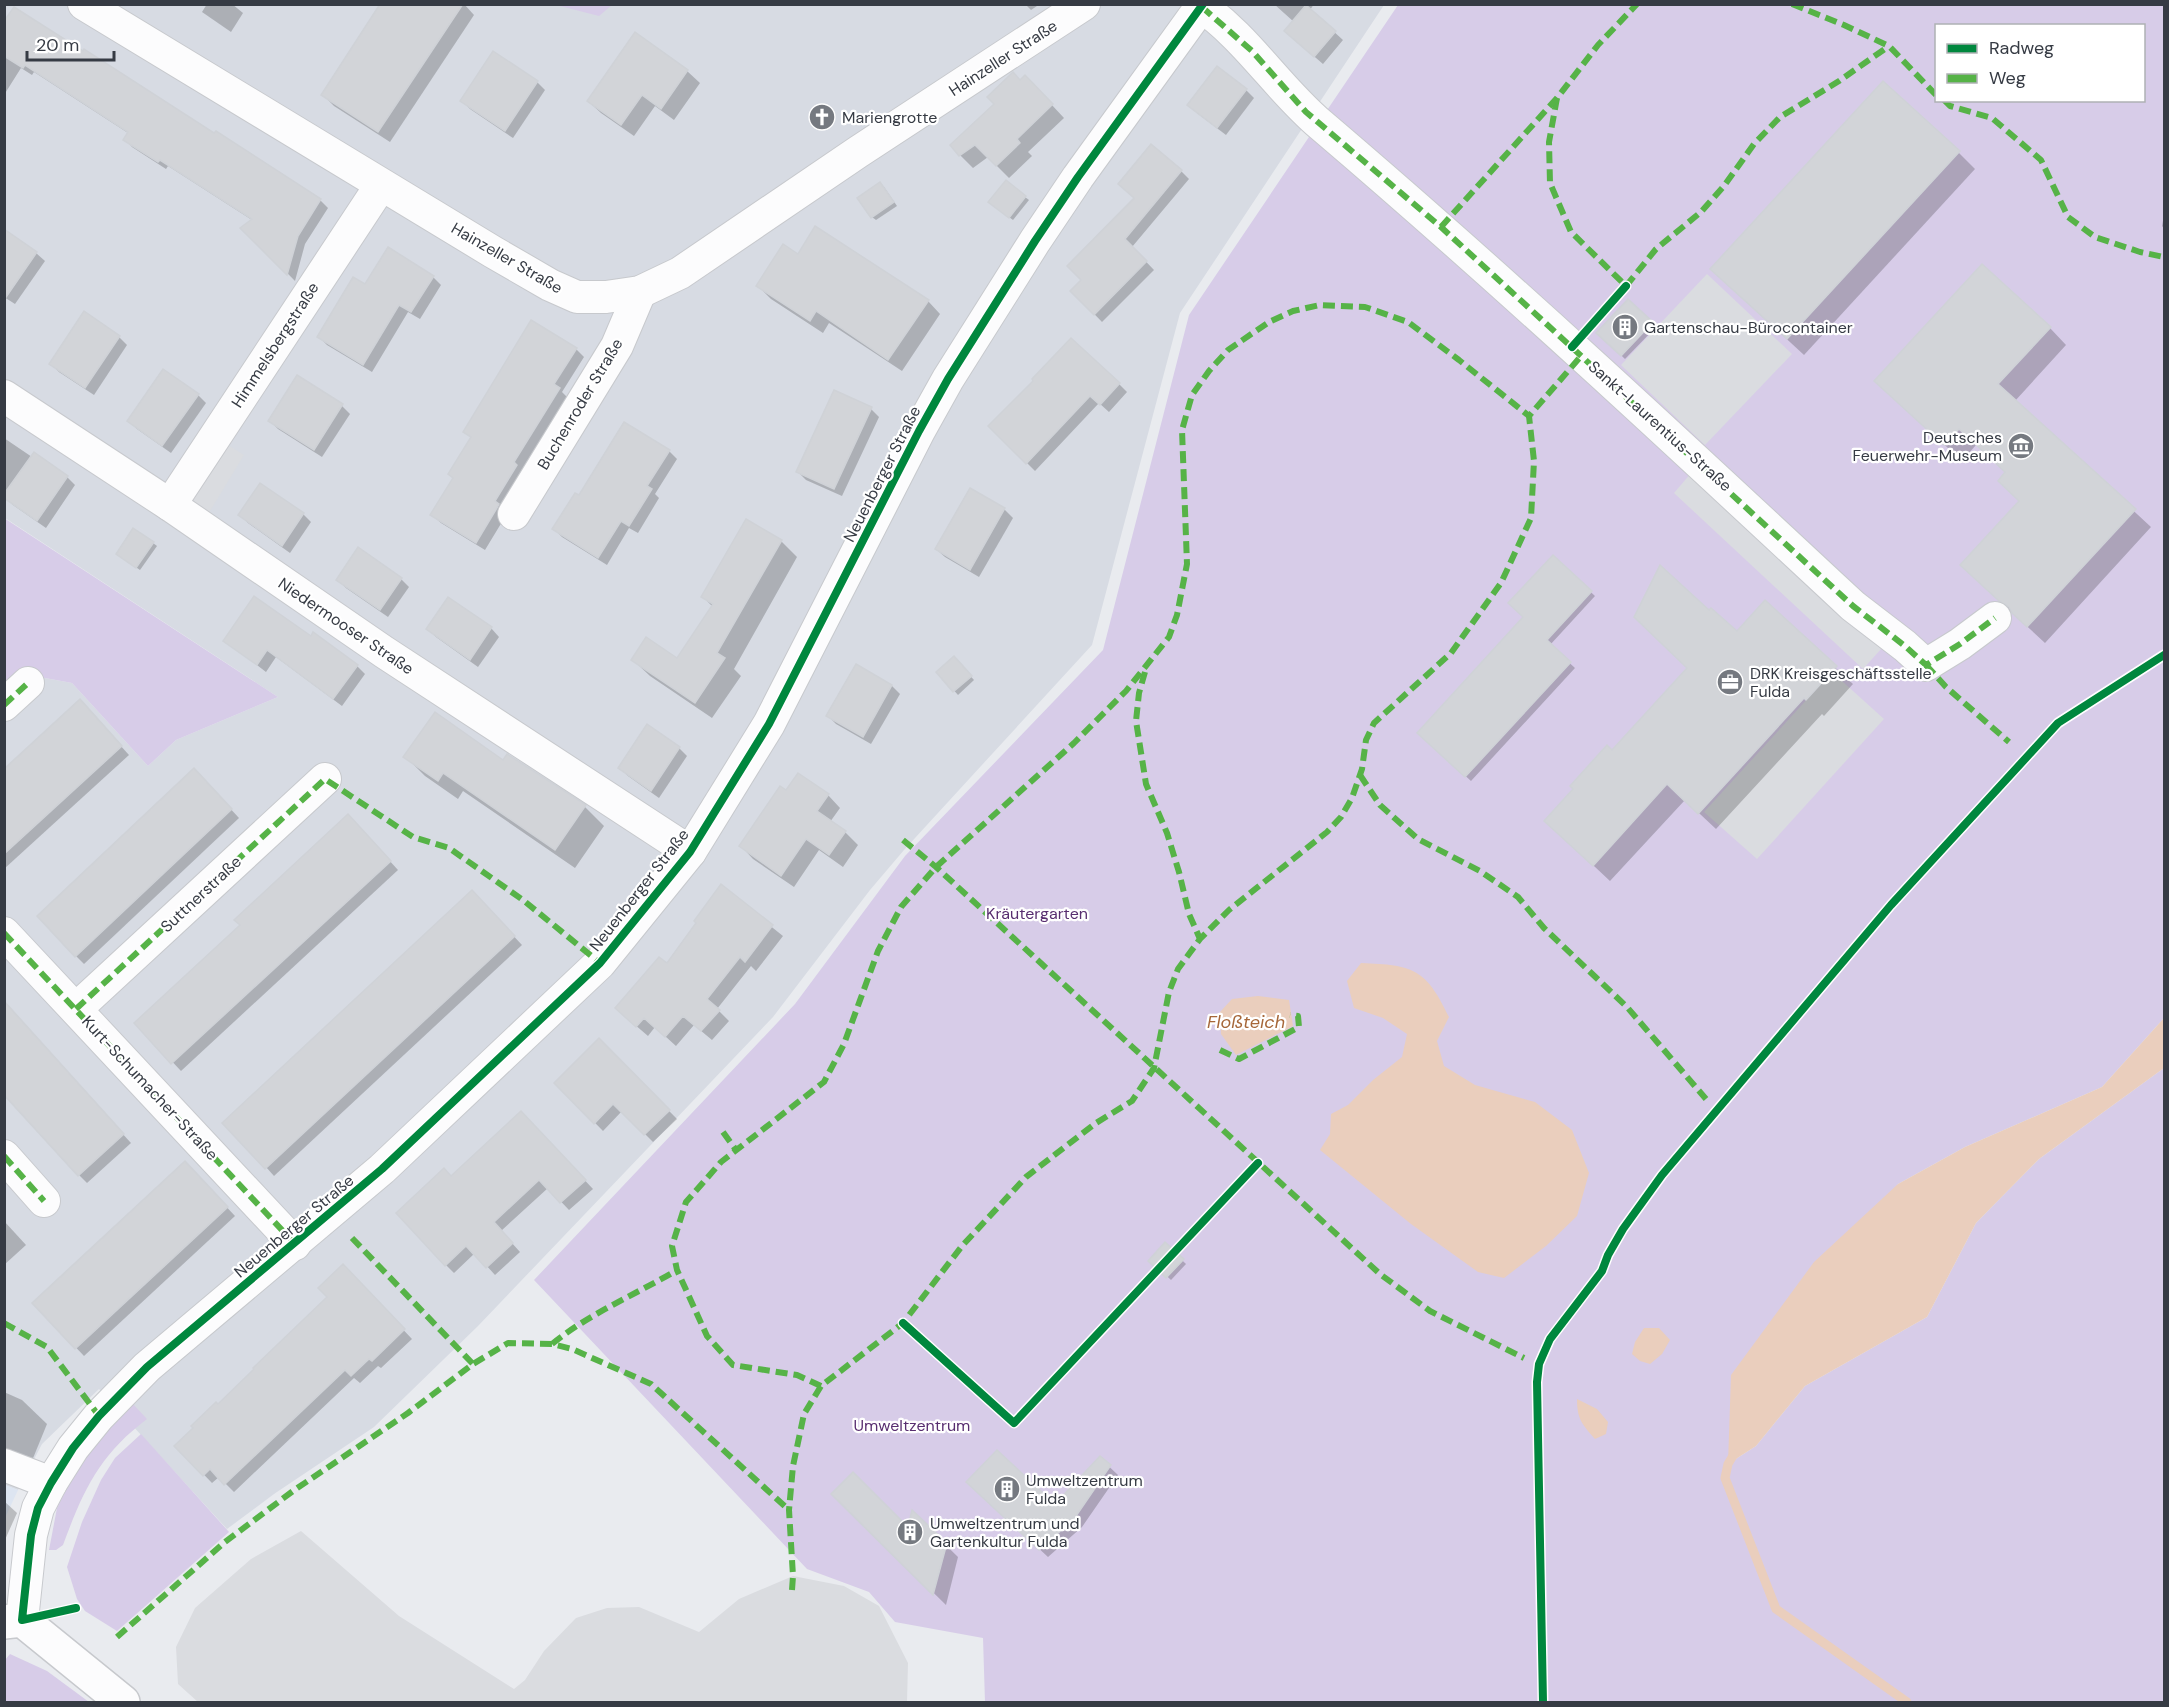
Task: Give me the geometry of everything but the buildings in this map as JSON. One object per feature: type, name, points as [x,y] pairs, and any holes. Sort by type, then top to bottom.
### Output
[{"type":"street","name":"Hainzeller Straße","points":[[84,4],[381,185],[550,285],[577,297],[606,297],[640,292],[680,273],[858,152],[1084,4]]},
{"type":"street","name":"Sankt-Laurentius-Straße","points":[[1201,5],[1252,51],[1306,112],[1441,227],[1853,606],[1926,665],[1995,618]]},
{"type":"street","name":"Neuenberger Straße","points":[[13,1621],[38,1508],[73,1448],[93,1424],[147,1367],[382,1169],[600,963],[690,852],[769,724],[948,379],[1066,195],[1201,5]]},
{"type":"street","name":"Himmelsbergstraße","points":[[170,505],[381,185]]},
{"type":"street","name":"Buchenroder Straße","points":[[514,514],[617,346],[640,292]]},
{"type":"street","name":"Niedermooser Straße","points":[[4,396],[170,505],[384,652],[690,852]]},
{"type":"street","points":[[4,705],[28,683]]},
{"type":"street","name":"Suttnerstraße","points":[[76,1009],[325,779]]},
{"type":"street","name":"Kurt-Schumacher-Straße","points":[[4,933],[295,1244]]},
{"type":"street","points":[[4,1156],[44,1201]]},
{"type":"street","points":[[4,1465],[51,1483]]},
{"type":"street","points":[[13,1621],[123,1702]]},
{"type":"shaded area","points":[[5,5],[1384,5],[1180,313],[1092,645],[904,850],[870,890],[773,1017],[478,1326],[374,1427],[274,1494],[227,1529],[99,1389],[42,1444],[18,1490],[5,1485],[4,685],[18,673],[72,683],[148,766],[176,740],[278,697],[5,518]]},
{"type":"shaded area","points":[[1707,274],[1792,354],[1705,445],[1621,365]]},
{"type":"shaded area","points":[[223,442],[244,455],[207,516],[186,503]]},
{"type":"shaded area","points":[[1692,472],[1882,648],[1863,669],[1674,493]]},
{"type":"shaded area","points":[[1832,672],[1884,719],[1757,859],[1704,812]]},
{"type":"shaded area","points":[[5,1485],[18,1490],[5,1518]]},
{"type":"shaded area","points":[[301,1531],[399,1616],[514,1689],[525,1680],[544,1651],[576,1618],[607,1608],[639,1607],[699,1632],[739,1599],[793,1576],[844,1586],[879,1606],[908,1663],[907,1702],[198,1702],[178,1684],[176,1647],[195,1608],[251,1559]]},
{"type":"green space","points":[[556,5],[612,5],[599,16]]},
{"type":"green space","points":[[1398,5],[2164,5],[2164,1018],[2102,1087],[1965,1147],[1898,1184],[1728,1464],[1756,1446],[1805,1386],[1927,1317],[1976,1223],[2039,1159],[2164,1068],[2164,1702],[985,1702],[983,1638],[895,1622],[869,1592],[807,1569],[534,1280],[795,1004],[905,856],[1103,650],[1189,315]]},
{"type":"green space","points":[[4,518],[278,697],[176,740],[148,766],[72,683],[18,673],[5,685]]},
{"type":"green space","points":[[131,1402],[147,1419],[116,1446],[105,1460],[86,1491],[63,1545],[56,1550],[49,1550],[57,1508],[77,1467]]},
{"type":"green space","points":[[141,1434],[229,1532],[117,1631],[85,1611],[77,1599],[67,1567],[82,1522],[101,1480],[115,1458]]},
{"type":"green space","points":[[10,1654],[47,1671],[89,1702],[5,1702],[5,1660]]},
{"type":"water","points":[[1361,963],[1406,968],[1425,979],[1449,1017],[1437,1041],[1444,1066],[1475,1085],[1535,1102],[1572,1130],[1589,1173],[1577,1216],[1546,1246],[1504,1278],[1478,1272],[1411,1224],[1320,1150],[1330,1134],[1331,1114],[1348,1105],[1373,1080],[1402,1057],[1407,1034],[1383,1018],[1354,1008],[1347,981]]},
{"type":"water","name":"Floßteich","points":[[1258,996],[1289,1000],[1293,1026],[1236,1055],[1221,1034],[1220,1012],[1232,999]]},
{"type":"water","points":[[2164,1018],[2164,1068],[2039,1159],[1976,1223],[1927,1317],[1805,1386],[1756,1446],[1728,1464],[1731,1375],[1814,1262],[1898,1184],[1965,1147],[2102,1087]]},
{"type":"water","points":[[1644,1328],[1659,1328],[1670,1340],[1662,1354],[1650,1364],[1640,1361],[1632,1354],[1635,1342]]},
{"type":"water","points":[[1577,1399],[1597,1409],[1608,1422],[1606,1434],[1595,1439],[1581,1421]]},
{"type":"waterway","points":[[1734,1454],[1728,1464],[1725,1478],[1776,1609],[1907,1702]]},
{"type":"marked path","points":[[1441,227],[1557,98],[1598,45],[1637,4]]},
{"type":"marked path","points":[[1792,4],[1889,46],[1935,94]]},
{"type":"marked path","points":[[1202,7],[1252,51],[1306,112],[1441,227],[1853,606],[1926,665],[1995,618]]},
{"type":"marked path","points":[[1557,98],[1549,142],[1550,183],[1571,232],[1626,286],[1656,249],[1701,212],[1724,186],[1754,144],[1780,117],[1839,81],[1889,46]]},
{"type":"marked path","points":[[1946,102],[1950,106],[1992,118],[2041,160],[2068,217],[2095,237],[2140,252],[2164,257]]},
{"type":"marked path","points":[[821,1386],[797,1375],[733,1365],[707,1336],[677,1270],[672,1246],[686,1202],[721,1162],[824,1082],[844,1044],[878,951],[901,907],[936,867],[1074,743],[1126,691],[1169,637],[1177,615],[1187,564],[1182,430],[1192,395],[1209,371],[1228,350],[1269,322],[1293,311],[1320,305],[1365,307],[1408,322],[1529,416]]},
{"type":"marked path","points":[[792,1590],[789,1510],[793,1466],[804,1414],[821,1386],[903,1323],[962,1246],[1026,1177],[1096,1123],[1132,1101],[1154,1068],[1169,992],[1178,969],[1200,939],[1229,910],[1327,832],[1341,817],[1352,798],[1362,769],[1366,740],[1374,723],[1451,653],[1501,583],[1531,518],[1534,461],[1529,416],[1582,355]]},
{"type":"marked path","points":[[1926,665],[1946,687],[2009,742]]},
{"type":"marked path","points":[[1145,672],[1139,693],[1136,721],[1146,784],[1167,833],[1189,914],[1200,939]]},
{"type":"marked path","points":[[4,705],[28,683]]},
{"type":"marked path","points":[[1360,775],[1380,805],[1418,839],[1480,871],[1518,897],[1544,928],[1627,1007],[1706,1099]]},
{"type":"marked path","points":[[76,1009],[325,779],[413,837],[449,848],[523,900],[600,963]]},
{"type":"marked path","points":[[903,840],[936,867],[1380,1274],[1430,1311],[1524,1358]]},
{"type":"marked path","points":[[4,933],[295,1244]]},
{"type":"marked path","points":[[1220,1050],[1239,1059],[1299,1027],[1298,1016],[1290,1015]]},
{"type":"marked path","points":[[723,1132],[736,1150]]},
{"type":"marked path","points":[[4,1156],[44,1201]]},
{"type":"marked path","points":[[352,1238],[473,1364]]},
{"type":"marked path","points":[[552,1344],[597,1314],[677,1270]]},
{"type":"marked path","points":[[4,1323],[47,1347],[99,1416]]},
{"type":"marked path","points":[[117,1637],[225,1542],[293,1491],[408,1413],[473,1364],[508,1343],[552,1344],[572,1349],[651,1384],[789,1510]]},
{"type":"cycle path","points":[[76,1608],[22,1620],[31,1535],[38,1508],[73,1448],[99,1416],[147,1367],[382,1169],[600,963],[690,852],[769,724],[948,379],[1078,177],[1203,4]]},
{"type":"cycle path","points":[[1572,347],[1626,286]]},
{"type":"cycle path","points":[[1543,1702],[1537,1382],[1539,1364],[1550,1339],[1602,1271],[1623,1229],[1662,1175],[1891,905],[2058,723],[2164,655]]},
{"type":"cycle path","points":[[903,1323],[1014,1423],[1258,1163]]},
{"type":"place","name":"Mariengrotte","points":[[822,117]]},
{"type":"place","name":"Gartenschau-Bürocontainer","points":[[1625,327]]},
{"type":"place","name":"Deutsches Feuerwehr-Museum","points":[[2021,446]]},
{"type":"place","name":"DRK Kreisgeschäftsstelle Fulda","points":[[1730,682]]},
{"type":"place","name":"Umweltzentrum Fulda","points":[[1007,1489]]},
{"type":"place","name":"Umweltzentrum und Gartenkultur Fulda","points":[[910,1532]]},
{"type":"park label","name":"Kräutergarten","points":[[1037,913]]},
{"type":"park label","name":"Umweltzentrum","points":[[912,1425]]}]
